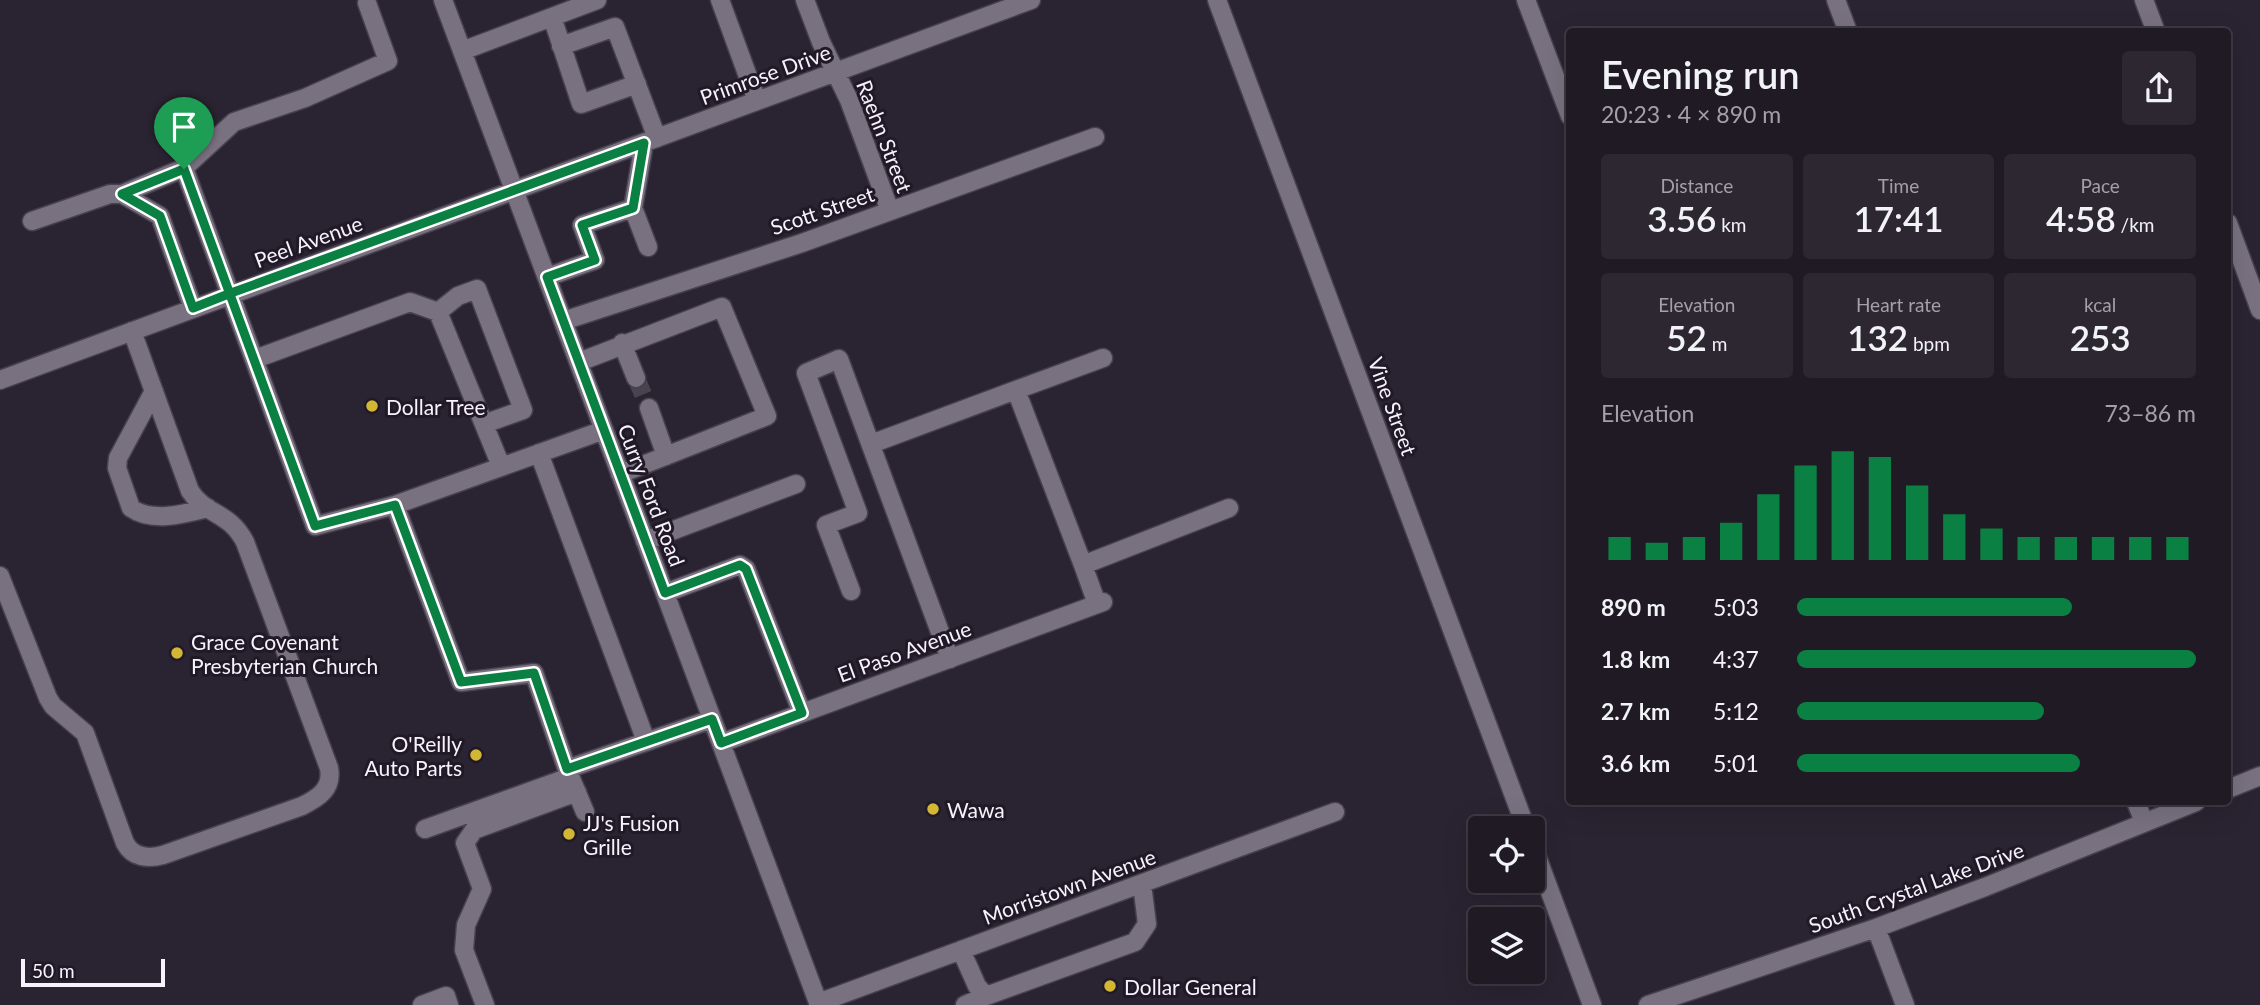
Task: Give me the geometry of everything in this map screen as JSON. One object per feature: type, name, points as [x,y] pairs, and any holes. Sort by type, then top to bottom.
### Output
[{"type":"street","name":"Curry Ford Road","points":[[443,0],[818,1004]]},
{"type":"street","points":[[462,51],[597,0]]},
{"type":"street","points":[[720,0],[757,101]]},
{"type":"street","name":"Raehn Street","points":[[805,0],[821,42],[849,100],[890,211]]},
{"type":"street","name":"Primrose Drive","points":[[514,190],[1031,0]]},
{"type":"street","name":"Vine Street","points":[[1217,0],[1522,816]]},
{"type":"street","points":[[1526,0],[1566,105]]},
{"type":"street","points":[[1836,0],[1846,28]]},
{"type":"street","points":[[2144,0],[2154,28]]},
{"type":"street","points":[[32,221],[110,194],[122,194],[184,169],[234,122],[304,98],[388,61],[367,3]]},
{"type":"street","points":[[552,17],[581,104],[637,84]]},
{"type":"street","points":[[561,46],[615,27],[637,84],[651,140],[633,208],[648,247]]},
{"type":"street","name":"Scott Street","points":[[563,321],[802,243],[1095,137]]},
{"type":"street","points":[[184,169],[315,526],[395,505],[604,430]]},
{"type":"street","name":"Peel Avenue","points":[[0,380],[514,190]]},
{"type":"street","points":[[122,194],[160,216],[193,308]]},
{"type":"street","points":[[547,277],[595,260],[582,225],[633,208]]},
{"type":"street","points":[[2231,231],[2260,310]]},
{"type":"street","points":[[438,312],[458,296],[477,289],[523,410],[484,424]]},
{"type":"street","points":[[255,359],[410,302],[438,312],[501,466]]},
{"type":"street","points":[[579,362],[622,343],[722,307],[767,416],[620,474]]},
{"type":"street","points":[[0,576],[48,698],[53,706],[85,733],[129,849],[145,858],[163,855],[302,806],[317,798],[328,784],[331,777],[325,757],[245,542],[236,526],[197,502],[190,491],[132,331]]},
{"type":"street","points":[[622,343],[636,379]]},
{"type":"street","points":[[870,444],[1103,358]]},
{"type":"street","points":[[850,591],[826,525],[859,513],[806,373],[839,359],[950,659]]},
{"type":"street","points":[[1016,390],[1083,565],[1229,508]]},
{"type":"street","points":[[154,391],[118,458],[117,468],[131,508],[148,516],[185,514],[208,508]]},
{"type":"street","points":[[649,408],[666,456]]},
{"type":"street","points":[[539,453],[646,741]]},
{"type":"street","points":[[645,541],[796,484]]},
{"type":"street","points":[[395,505],[461,682],[534,673],[585,812]]},
{"type":"street","points":[[665,593],[740,565],[746,569],[802,713]]},
{"type":"street","name":"El Paso Avenue","points":[[721,743],[1100,603],[1083,565]]},
{"type":"street","points":[[485,1005],[464,950],[466,925],[482,889],[465,843],[474,830],[646,741],[712,719]]},
{"type":"street","points":[[2231,788],[2260,776]]},
{"type":"street","points":[[425,829],[571,779]]},
{"type":"street","points":[[2137,805],[2144,822]]},
{"type":"street","name":"South Crystal Lake Drive","points":[[1648,1005],[1876,928],[1986,887],[2188,805]]},
{"type":"street","name":"Morristown Avenue","points":[[818,1004],[1335,812]]},
{"type":"street","points":[[1545,878],[1592,1005]]},
{"type":"street","points":[[965,1005],[1135,942],[1147,924],[1142,884]]},
{"type":"street","points":[[1876,928],[1905,1005]]},
{"type":"street","points":[[961,950],[977,986],[986,996]]},
{"type":"street","points":[[422,1005],[446,996],[449,1005]]},
{"type":"tunnel","points":[[636,378],[649,408]]},
{"type":"place","name":"Dollar Tree","points":[[372,406]]},
{"type":"place","name":"Grace Covenant Presbyterian Church","points":[[177,653]]},
{"type":"place","name":"O'Reilly Auto Parts","points":[[476,755]]},
{"type":"place","name":"Wawa","points":[[933,809]]},
{"type":"place","name":"JJ's Fusion Grille","points":[[569,834]]},
{"type":"place","name":"Dollar General","points":[[1110,986]]},
{"type":"route","points":[[184,169],[122,194],[160,216],[193,308],[231,293],[644,143],[633,208],[582,225],[595,260],[547,277],[665,593],[740,565],[746,569],[802,713],[721,743],[712,719],[567,769],[534,673],[461,682],[395,505],[315,526],[231,293],[184,169]]}]
